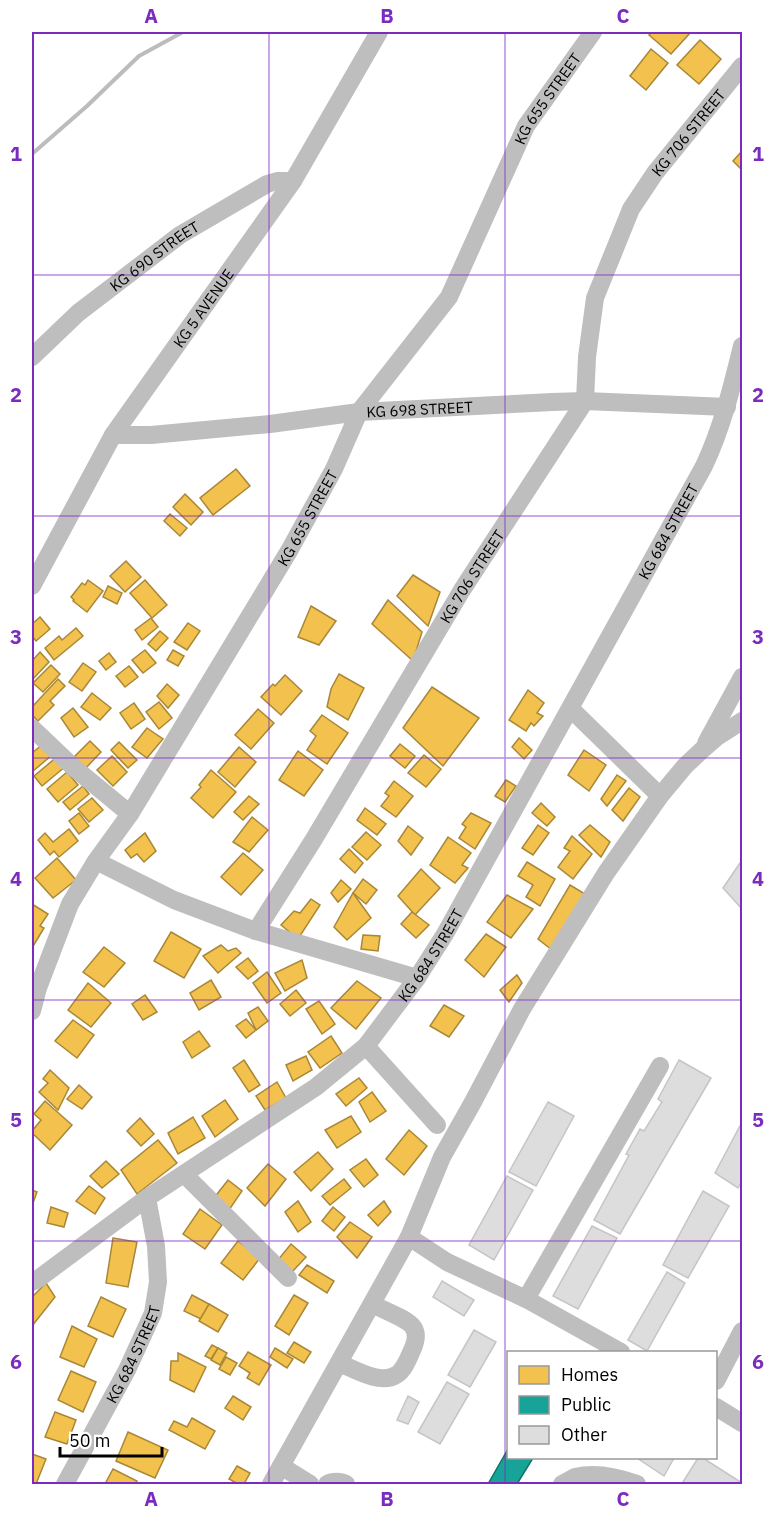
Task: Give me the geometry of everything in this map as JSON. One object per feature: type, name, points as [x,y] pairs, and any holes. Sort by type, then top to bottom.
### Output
[{"type":"street","name":"KG 5 AVENUE","points":[[32,586],[113,435],[293,181],[379,32]]},
{"type":"street","name":"KG 655 STREET","points":[[32,1011],[38,988],[70,904],[96,861],[130,814],[289,551],[334,469],[359,412],[449,297],[526,126],[593,32]]},
{"type":"street","name":"KG 706 STREET","points":[[256,931],[314,839],[462,590],[585,401],[587,357],[595,298],[631,209],[655,173],[742,66]]},
{"type":"street","name":"KG 690 STREET","points":[[32,357],[78,313],[180,235],[267,184],[277,181],[293,181]]},
{"type":"street","name":"KG 684 STREET","points":[[65,1485],[127,1370],[153,1313],[158,1282],[156,1246],[147,1198],[316,1087],[366,1046],[417,978],[445,934],[704,466],[727,407],[742,346]]},
{"type":"street","name":"KG 698 STREET","points":[[113,435],[151,435],[270,424],[359,412],[585,401],[727,407]]},
{"type":"street","points":[[702,750],[742,677]]},
{"type":"street","points":[[571,709],[660,796]]},
{"type":"street","points":[[271,1485],[409,1237],[442,1156],[522,1010],[606,873],[660,796],[685,766],[717,737],[742,721]]},
{"type":"street","points":[[32,728],[72,766],[130,814]]},
{"type":"street","points":[[96,861],[174,900],[256,931],[417,978]]},
{"type":"street","points":[[366,1046],[437,1125]]},
{"type":"street","points":[[526,1299],[660,1066]]},
{"type":"street","points":[[184,1174],[288,1278]]},
{"type":"street","points":[[32,1282],[147,1198]]},
{"type":"street","points":[[409,1237],[447,1262],[526,1299],[617,1351]]},
{"type":"street","points":[[339,1363],[378,1378],[387,1378],[398,1375],[408,1358],[417,1339],[413,1327],[406,1321],[372,1304]]},
{"type":"street","points":[[717,1379],[742,1331]]},
{"type":"street","points":[[717,1408],[742,1423]]},
{"type":"street","points":[[281,1466],[310,1485]]},
{"type":"street","points":[[562,1485],[573,1478],[595,1475],[625,1480],[637,1485]]},
{"type":"street","points":[[327,1485],[342,1482],[346,1485]]},
{"type":"building: Homes","points":[[652,32],[691,32],[671,54],[649,35]]},
{"type":"building: Homes","points":[[700,40],[721,59],[699,84],[677,65]]},
{"type":"building: Homes","points":[[651,49],[668,63],[646,90],[630,76]]},
{"type":"building: Homes","points":[[742,151],[742,170],[733,161]]},
{"type":"building: Homes","points":[[236,469],[250,486],[213,515],[200,498]]},
{"type":"building: Homes","points":[[185,494],[203,512],[191,525],[173,507]]},
{"type":"building: Homes","points":[[170,514],[187,528],[180,536],[164,521]]},
{"type":"building: Homes","points":[[126,561],[141,577],[125,592],[110,576]]},
{"type":"building: Homes","points":[[413,575],[440,592],[428,626],[397,596]]},
{"type":"building: Homes","points":[[88,580],[103,591],[87,612],[71,597],[82,583],[85,585]]},
{"type":"building: Homes","points":[[145,580],[167,605],[152,618],[130,593]]},
{"type":"building: Homes","points":[[108,586],[122,593],[117,604],[103,597]]},
{"type":"building: Homes","points":[[388,600],[422,632],[413,661],[372,624]]},
{"type":"building: Homes","points":[[311,606],[336,621],[319,645],[298,637]]},
{"type":"building: Homes","points":[[40,617],[50,629],[36,641],[32,636],[32,624]]},
{"type":"building: Homes","points":[[151,618],[158,627],[142,640],[135,630]]},
{"type":"building: Homes","points":[[188,623],[200,631],[187,650],[174,642]]},
{"type":"building: Homes","points":[[76,628],[83,636],[54,660],[45,648],[59,636],[62,640]]},
{"type":"building: Homes","points":[[160,631],[168,638],[156,651],[148,644]]},
{"type":"building: Homes","points":[[145,650],[156,663],[143,673],[132,660]]},
{"type":"building: Homes","points":[[173,650],[184,656],[178,666],[167,660]]},
{"type":"building: Homes","points":[[40,652],[49,662],[33,679],[32,661]]},
{"type":"building: Homes","points":[[109,653],[116,662],[106,670],[99,661]]},
{"type":"building: Homes","points":[[83,663],[96,672],[82,691],[69,682]]},
{"type":"building: Homes","points":[[51,665],[60,674],[43,692],[33,683]]},
{"type":"building: Homes","points":[[129,666],[138,677],[125,687],[116,676]]},
{"type":"building: Homes","points":[[339,674],[364,688],[348,720],[327,707],[331,689]]},
{"type":"building: Homes","points":[[285,675],[302,691],[281,715],[261,697]]},
{"type":"building: Homes","points":[[58,679],[65,686],[50,701],[54,705],[38,721],[32,715],[32,707]]},
{"type":"building: Homes","points":[[167,684],[179,695],[168,708],[157,696]]},
{"type":"building: Homes","points":[[432,687],[479,718],[443,766],[403,728]]},
{"type":"building: Homes","points":[[528,690],[544,703],[537,713],[543,716],[534,726],[531,723],[526,731],[509,720]]},
{"type":"building: Homes","points":[[92,693],[111,708],[100,720],[81,707]]},
{"type":"building: Homes","points":[[159,702],[172,718],[159,729],[146,712]]},
{"type":"building: Homes","points":[[134,703],[145,719],[131,729],[120,713]]},
{"type":"building: Homes","points":[[73,708],[88,727],[74,737],[61,718]]},
{"type":"building: Homes","points":[[258,709],[274,723],[251,749],[235,735]]},
{"type":"building: Homes","points":[[322,715],[348,733],[327,764],[307,750],[316,736],[310,731]]},
{"type":"building: Homes","points":[[147,728],[163,739],[147,758],[132,747]]},
{"type":"building: Homes","points":[[519,738],[532,750],[524,759],[512,747]]},
{"type":"building: Homes","points":[[90,741],[101,752],[84,770],[73,758]]},
{"type":"building: Homes","points":[[119,742],[137,760],[128,768],[111,750]]},
{"type":"building: Homes","points":[[43,744],[52,755],[32,772],[32,753]]},
{"type":"building: Homes","points":[[400,744],[415,756],[405,768],[390,756]]},
{"type":"building: Homes","points":[[239,747],[256,762],[235,787],[218,772]]},
{"type":"building: Homes","points":[[584,750],[606,765],[589,791],[568,775]]},
{"type":"building: Homes","points":[[298,751],[323,770],[304,796],[279,780]]},
{"type":"building: Homes","points":[[424,755],[441,769],[426,787],[408,773]]},
{"type":"building: Homes","points":[[58,756],[66,766],[42,786],[34,776]]},
{"type":"building: Homes","points":[[112,756],[127,772],[113,786],[97,770]]},
{"type":"building: Homes","points":[[211,770],[236,792],[213,818],[191,798]]},
{"type":"building: Homes","points":[[67,772],[78,785],[58,802],[47,789]]},
{"type":"building: Homes","points":[[617,775],[626,781],[607,806],[601,799]]},
{"type":"building: Homes","points":[[506,780],[516,786],[505,802],[495,796]]},
{"type":"building: Homes","points":[[394,781],[413,796],[396,817],[381,806],[389,796],[385,793]]},
{"type":"building: Homes","points":[[83,786],[89,794],[70,810],[63,802]]},
{"type":"building: Homes","points":[[629,788],[640,797],[623,821],[612,810]]},
{"type":"building: Homes","points":[[249,796],[259,804],[243,820],[234,812]]},
{"type":"building: Homes","points":[[92,798],[103,810],[89,822],[78,809]]},
{"type":"building: Homes","points":[[541,803],[555,817],[547,826],[532,813]]},
{"type":"building: Homes","points":[[365,808],[386,824],[377,835],[357,820]]},
{"type":"building: Homes","points":[[79,813],[89,826],[79,834],[69,821]]},
{"type":"building: Homes","points":[[471,813],[491,823],[475,849],[459,838],[466,827],[462,824]]},
{"type":"building: Homes","points":[[252,817],[268,830],[249,852],[233,842]]},
{"type":"building: Homes","points":[[538,825],[549,833],[533,855],[522,848]]},
{"type":"building: Homes","points":[[590,825],[610,842],[601,857],[579,835]]},
{"type":"building: Homes","points":[[408,826],[423,838],[411,855],[398,841]]},
{"type":"building: Homes","points":[[69,829],[78,841],[59,857],[54,851],[50,855],[38,840],[45,833],[53,842]]},
{"type":"building: Homes","points":[[366,832],[381,845],[367,860],[352,847]]},
{"type":"building: Homes","points":[[145,833],[156,851],[144,862],[137,854],[131,858],[125,850]]},
{"type":"building: Homes","points":[[572,836],[592,854],[573,879],[558,867],[570,851],[564,848]]},
{"type":"building: Homes","points":[[448,837],[471,853],[462,865],[468,868],[455,883],[430,865]]},
{"type":"building: Homes","points":[[349,849],[363,863],[355,873],[340,859]]},
{"type":"building: Homes","points":[[243,853],[263,870],[241,895],[221,877]]},
{"type":"building: Homes","points":[[57,858],[76,880],[53,898],[35,878]]},
{"type":"building: Homes","points":[[527,862],[555,879],[540,906],[526,897],[533,885],[518,876]]},
{"type":"building: Homes","points":[[421,869],[440,888],[415,915],[398,896]]},
{"type":"building: Homes","points":[[363,879],[377,890],[366,904],[353,893]]},
{"type":"building: Homes","points":[[341,880],[351,889],[338,902],[331,893]]},
{"type":"building: Homes","points":[[570,885],[585,894],[552,950],[538,939]]},
{"type":"building: Homes","points":[[353,893],[371,918],[347,940],[334,927]]},
{"type":"building: Homes","points":[[507,895],[533,909],[511,938],[487,922]]},
{"type":"building: Homes","points":[[311,899],[320,905],[298,939],[281,925],[294,911],[300,913]]},
{"type":"building: Homes","points":[[32,904],[48,914],[40,926],[44,928],[32,948]]},
{"type":"building: Homes","points":[[412,912],[429,925],[416,938],[401,924]]},
{"type":"building: Homes","points":[[171,932],[201,949],[184,978],[154,961]]},
{"type":"building: Homes","points":[[486,934],[506,947],[484,977],[465,960]]},
{"type":"building: Homes","points":[[363,935],[380,936],[378,951],[361,949]]},
{"type":"building: Homes","points":[[221,945],[228,951],[236,948],[241,953],[218,973],[203,956]]},
{"type":"building: Homes","points":[[104,947],[125,963],[104,987],[83,972]]},
{"type":"building: Homes","points":[[248,958],[258,971],[248,979],[236,967]]},
{"type":"building: Homes","points":[[302,960],[307,978],[285,991],[275,973]]},
{"type":"building: Homes","points":[[267,972],[281,993],[267,1003],[253,983]]},
{"type":"building: Homes","points":[[517,975],[522,983],[509,1002],[500,990]]},
{"type":"building: Homes","points":[[211,980],[221,997],[199,1010],[190,993]]},
{"type":"building: Homes","points":[[357,981],[381,998],[356,1029],[331,1008]]},
{"type":"building: Homes","points":[[88,983],[111,1003],[91,1027],[68,1010]]},
{"type":"building: Homes","points":[[296,990],[306,1003],[290,1016],[280,1004]]},
{"type":"building: Homes","points":[[145,995],[157,1012],[143,1020],[132,1004]]},
{"type":"building: Homes","points":[[319,1001],[335,1024],[322,1034],[306,1009]]},
{"type":"building: Homes","points":[[444,1005],[464,1016],[449,1037],[430,1026]]},
{"type":"building: Homes","points":[[258,1007],[268,1021],[256,1030],[248,1013]]},
{"type":"building: Homes","points":[[246,1019],[256,1030],[246,1038],[236,1026]]},
{"type":"building: Homes","points":[[73,1020],[94,1035],[77,1058],[55,1041]]},
{"type":"building: Homes","points":[[199,1031],[210,1046],[192,1058],[183,1042]]},
{"type":"building: Homes","points":[[331,1036],[342,1053],[320,1068],[308,1052]]},
{"type":"building: Homes","points":[[306,1056],[312,1070],[293,1081],[286,1065]]},
{"type":"building: Homes","points":[[244,1060],[260,1085],[249,1092],[233,1068]]},
{"type":"building: Homes","points":[[50,1070],[69,1088],[58,1110],[39,1092],[48,1083],[43,1079]]},
{"type":"building: Homes","points":[[359,1078],[367,1088],[346,1106],[336,1094]]},
{"type":"building: Homes","points":[[277,1082],[286,1098],[265,1110],[256,1096]]},
{"type":"building: Homes","points":[[79,1085],[92,1097],[82,1109],[67,1099]]},
{"type":"building: Homes","points":[[372,1092],[386,1111],[370,1122],[359,1102]]},
{"type":"building: Homes","points":[[225,1100],[238,1119],[215,1137],[202,1116]]},
{"type":"building: Homes","points":[[45,1101],[72,1125],[50,1150],[32,1133],[41,1120],[34,1114]]},
{"type":"building: Homes","points":[[351,1116],[361,1132],[337,1148],[325,1130]]},
{"type":"building: Homes","points":[[193,1117],[205,1138],[178,1154],[168,1133]]},
{"type":"building: Homes","points":[[140,1118],[154,1134],[141,1146],[127,1131]]},
{"type":"building: Homes","points":[[409,1130],[427,1146],[404,1175],[386,1159]]},
{"type":"building: Homes","points":[[158,1140],[177,1163],[137,1194],[121,1170]]},
{"type":"building: Homes","points":[[318,1152],[333,1169],[311,1191],[294,1172]]},
{"type":"building: Homes","points":[[366,1159],[378,1175],[364,1187],[350,1170]]},
{"type":"building: Homes","points":[[106,1161],[119,1174],[102,1188],[90,1176]]},
{"type":"building: Homes","points":[[268,1164],[286,1179],[265,1206],[247,1188]]},
{"type":"building: Homes","points":[[344,1179],[351,1188],[330,1205],[322,1196]]},
{"type":"building: Homes","points":[[228,1180],[242,1191],[229,1210],[214,1198]]},
{"type":"building: Homes","points":[[89,1186],[105,1198],[95,1214],[76,1201]]},
{"type":"building: Homes","points":[[32,1190],[37,1192],[32,1206]]},
{"type":"building: Homes","points":[[298,1201],[311,1222],[298,1232],[285,1212]]},
{"type":"building: Homes","points":[[384,1201],[391,1212],[378,1226],[368,1215]]},
{"type":"building: Homes","points":[[51,1207],[68,1213],[64,1227],[47,1223]]},
{"type":"building: Homes","points":[[333,1207],[345,1217],[334,1231],[322,1221]]},
{"type":"building: Homes","points":[[200,1209],[222,1225],[205,1249],[183,1234]]},
{"type":"building: Homes","points":[[350,1222],[372,1237],[357,1258],[337,1237]]},
{"type":"building: Homes","points":[[113,1238],[137,1242],[128,1287],[106,1283]]},
{"type":"building: Homes","points":[[238,1241],[260,1258],[243,1280],[221,1263]]},
{"type":"building: Homes","points":[[291,1244],[306,1257],[292,1272],[277,1261]]},
{"type":"building: Homes","points":[[307,1265],[334,1281],[327,1293],[299,1275]]},
{"type":"building: Homes","points":[[46,1283],[55,1297],[32,1326],[32,1297]]},
{"type":"building: Homes","points":[[192,1295],[209,1304],[201,1319],[184,1311]]},
{"type":"building: Homes","points":[[294,1295],[308,1303],[289,1335],[275,1326]]},
{"type":"building: Homes","points":[[101,1297],[126,1309],[113,1337],[88,1326]]},
{"type":"building: Homes","points":[[209,1304],[228,1315],[218,1332],[199,1321]]},
{"type":"building: Homes","points":[[72,1326],[97,1339],[84,1367],[60,1357]]},
{"type":"building: Homes","points":[[294,1342],[311,1352],[304,1363],[287,1353]]},
{"type":"building: Homes","points":[[212,1345],[218,1348],[211,1359],[205,1356]]},
{"type":"building: Homes","points":[[218,1348],[227,1353],[220,1365],[211,1360]]},
{"type":"building: Homes","points":[[275,1348],[293,1359],[287,1368],[270,1357]]},
{"type":"building: Homes","points":[[248,1352],[271,1365],[259,1385],[247,1378],[250,1373],[239,1366]]},
{"type":"building: Homes","points":[[178,1353],[206,1367],[194,1392],[170,1380],[171,1361],[178,1361]]},
{"type":"building: Homes","points":[[226,1357],[237,1363],[230,1375],[219,1369]]},
{"type":"building: Homes","points":[[71,1371],[96,1382],[83,1412],[58,1400]]},
{"type":"building: Homes","points":[[233,1396],[251,1407],[243,1420],[225,1408]]},
{"type":"building: Homes","points":[[55,1412],[76,1420],[67,1444],[45,1437]]},
{"type":"building: Homes","points":[[192,1418],[215,1431],[205,1449],[169,1430],[174,1421],[187,1427]]},
{"type":"building: Homes","points":[[128,1432],[168,1450],[155,1478],[116,1461]]},
{"type":"building: Homes","points":[[32,1454],[46,1459],[36,1484],[32,1484]]},
{"type":"building: Homes","points":[[237,1466],[250,1473],[244,1484],[238,1484],[229,1479]]},
{"type":"building: Homes","points":[[113,1469],[137,1481],[135,1484],[105,1484]]},
{"type":"building: Public","points":[[507,1451],[507,1459],[532,1459],[517,1484],[488,1484]]},
{"type":"building: Other","points":[[742,860],[742,909],[723,888]]},
{"type":"building: Other","points":[[679,1060],[711,1078],[620,1234],[594,1220],[629,1155],[626,1154],[640,1129],[644,1131],[662,1102],[658,1099]]},
{"type":"building: Other","points":[[548,1102],[574,1116],[536,1186],[509,1172]]},
{"type":"building: Other","points":[[742,1122],[742,1181],[738,1188],[715,1173]]},
{"type":"building: Other","points":[[507,1176],[533,1190],[494,1260],[469,1245]]},
{"type":"building: Other","points":[[703,1191],[729,1206],[688,1278],[663,1265]]},
{"type":"building: Other","points":[[592,1226],[617,1238],[578,1309],[553,1296]]},
{"type":"building: Other","points":[[667,1272],[685,1283],[647,1351],[628,1340]]},
{"type":"building: Other","points":[[442,1281],[474,1300],[464,1316],[433,1297]]},
{"type":"building: Other","points":[[474,1330],[496,1342],[470,1387],[448,1375]]},
{"type":"building: Other","points":[[447,1382],[469,1394],[440,1444],[418,1432]]},
{"type":"building: Other","points":[[408,1396],[419,1402],[408,1424],[397,1420]]},
{"type":"building: Other","points":[[638,1459],[673,1459],[664,1476]]},
{"type":"building: Other","points":[[697,1459],[705,1459],[742,1484],[687,1484],[683,1482]]},
{"type":"waterway","points":[[32,154],[139,56],[183,32]]}]
